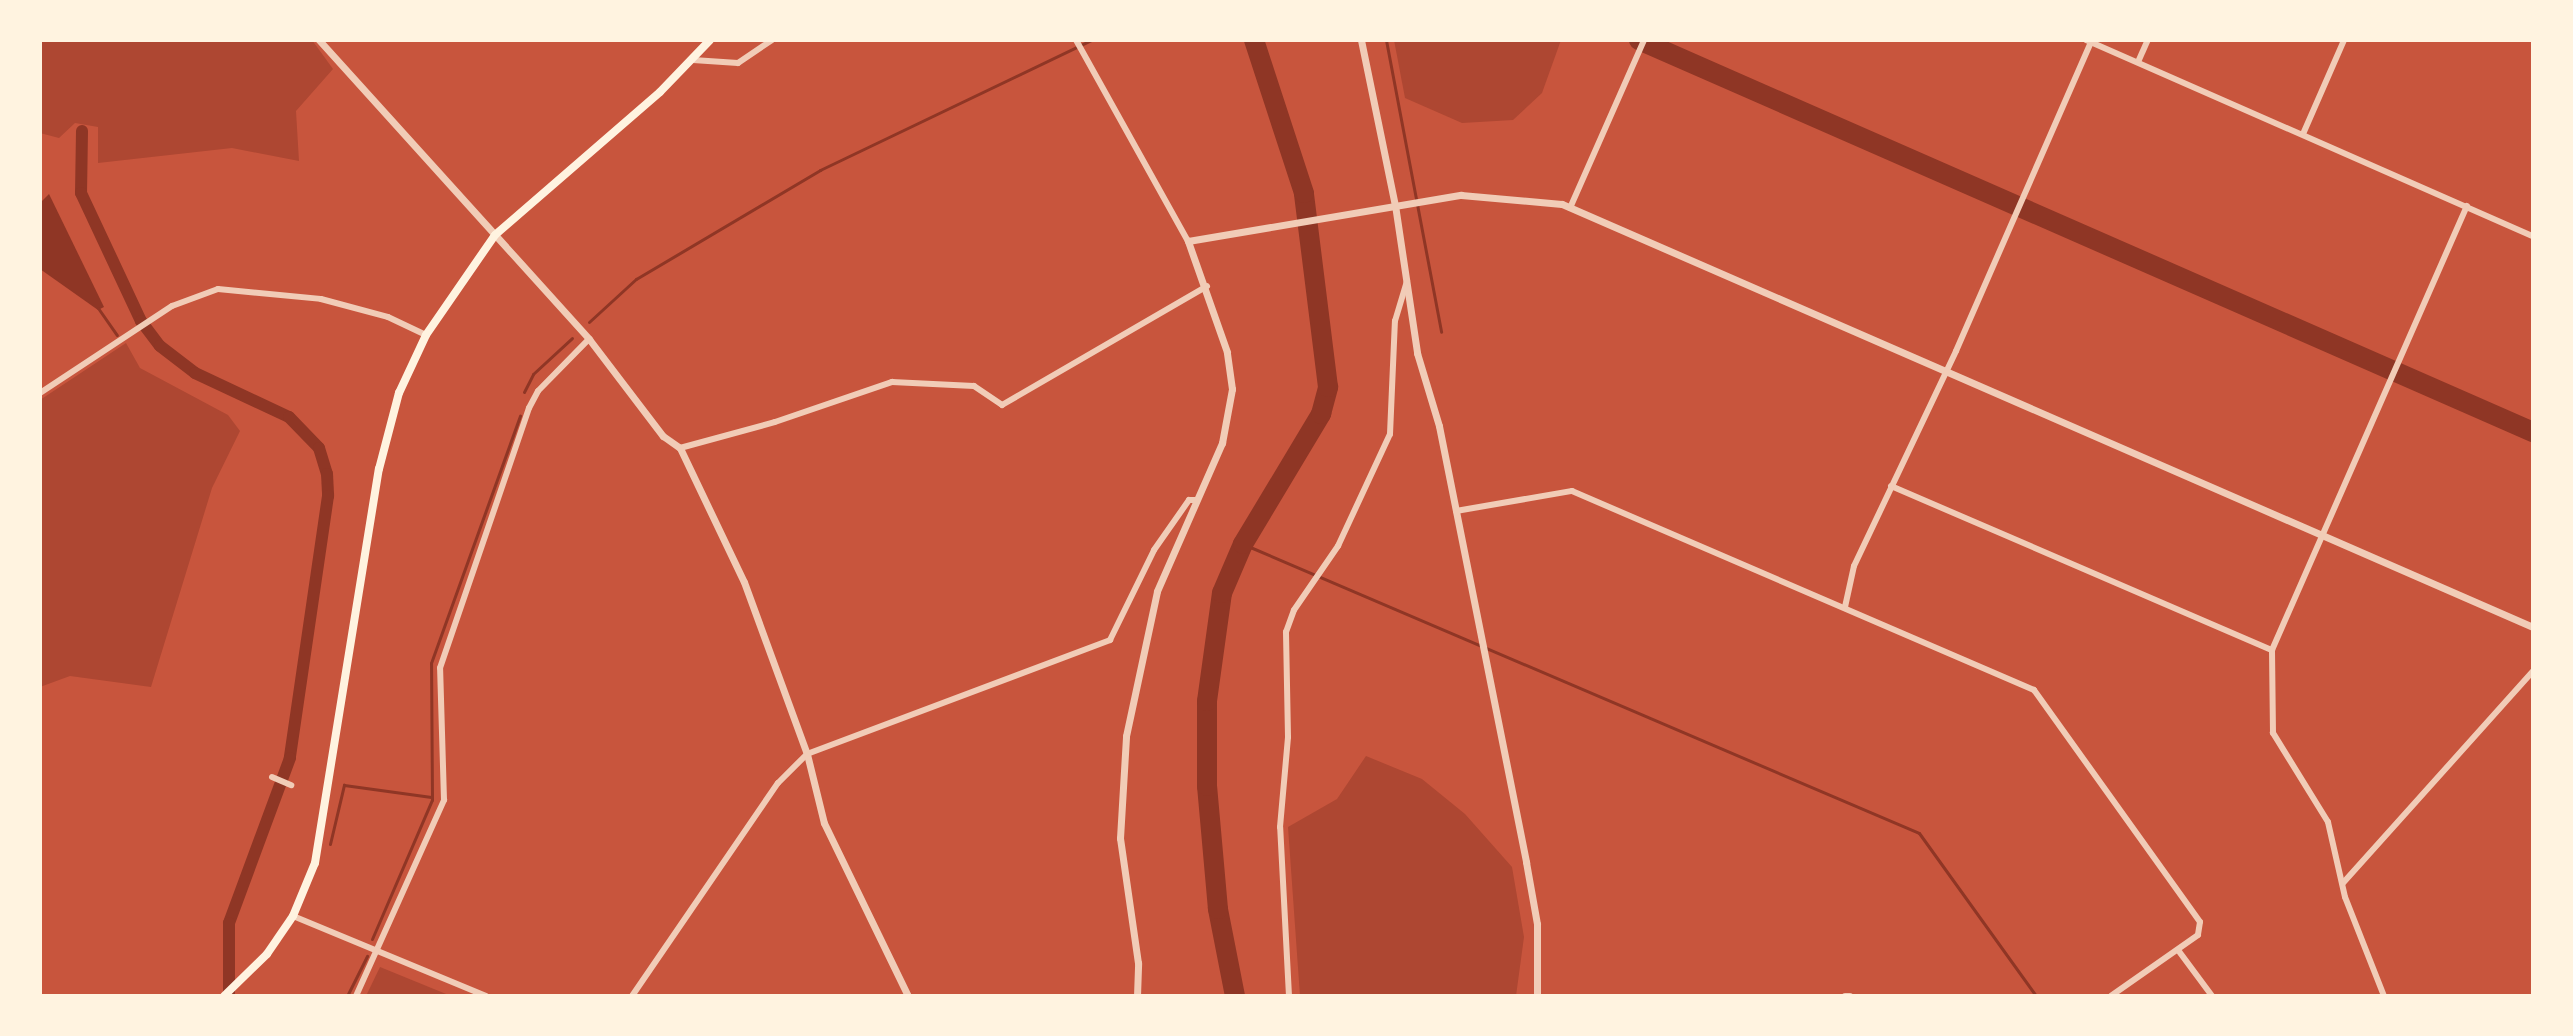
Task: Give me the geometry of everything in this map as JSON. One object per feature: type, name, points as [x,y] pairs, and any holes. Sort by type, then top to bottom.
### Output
[{"type":"main road","points":[[224,996],[236,987],[293,916],[315,863],[379,469],[399,393],[426,335],[495,235],[693,60],[710,40]]},
{"type":"street","points":[[319,40],[589,339],[663,436],[680,448],[722,526],[807,754],[824,823],[908,996]]},
{"type":"street","points":[[693,60],[738,63],[772,40]]},
{"type":"street","points":[[1361,40],[1395,205],[1417,353],[1456,511],[1537,924],[1537,996]]},
{"type":"street","points":[[1570,208],[1644,40]]},
{"type":"street","points":[[2138,62],[2148,40]]},
{"type":"street","points":[[2303,134],[2344,40]]},
{"type":"street","points":[[1076,41],[1188,241],[1207,286],[1232,389],[1222,443],[1168,562],[1147,627],[1121,775],[1120,838],[1138,963],[1137,996]]},
{"type":"street","points":[[1845,607],[1854,566],[1946,371],[2088,41],[2533,236]]},
{"type":"street","points":[[1188,241],[1395,205],[1502,195],[1542,198],[2533,627]]},
{"type":"street","points":[[2384,996],[2343,883],[2328,822],[2273,733],[2272,650],[2467,206]]},
{"type":"street","points":[[1289,996],[1280,827],[1288,737],[1286,632],[1294,610],[1338,546],[1390,434],[1395,321],[1407,281]]},
{"type":"street","points":[[680,448],[775,422],[892,382],[974,386],[1002,405],[1207,286]]},
{"type":"street","points":[[40,393],[152,321],[207,292],[235,289],[321,299],[388,317],[426,335]]},
{"type":"street","points":[[356,996],[444,800],[443,655],[529,408],[538,391],[589,339]]},
{"type":"street","points":[[1891,486],[2272,650]]},
{"type":"street","points":[[1456,511],[1572,491],[2034,690],[2046,701],[2200,922],[2198,935],[2111,996]]},
{"type":"street","points":[[632,996],[778,783],[807,754],[1110,640],[1154,550],[1189,500],[1197,500]]},
{"type":"street","points":[[2343,883],[2533,671]]},
{"type":"street","points":[[272,777],[291,785]]},
{"type":"street","points":[[293,916],[486,996]]},
{"type":"street","points":[[2178,950],[2212,996]]},
{"type":"shaded area","points":[[40,40],[312,40],[333,69],[296,111],[299,161],[232,148],[98,163],[98,127],[75,123],[59,138],[40,133]]},
{"type":"shaded area","points":[[1394,40],[1561,40],[1542,93],[1513,120],[1462,123],[1405,98]]},
{"type":"shaded area","points":[[49,194],[104,307],[98,310],[40,269],[40,203]]},
{"type":"shaded area","points":[[126,343],[140,368],[228,415],[240,431],[212,488],[151,687],[70,676],[40,687],[40,400]]},
{"type":"shaded area","points":[[1366,756],[1422,779],[1465,814],[1512,867],[1524,937],[1516,996],[1300,996],[1288,827],[1337,799]]},
{"type":"shaded area","points":[[380,967],[451,996],[366,996]]},
{"type":"waterway","points":[[589,322],[636,279],[820,170],[1091,40]]},
{"type":"waterway","points":[[1235,996],[1218,909],[1207,786],[1207,701],[1222,593],[1243,544],[1321,414],[1328,387],[1304,193],[1254,40]]},
{"type":"waterway","points":[[1386,40],[1441,332]]},
{"type":"waterway","points":[[1639,40],[2533,432]]},
{"type":"waterway","points":[[82,131],[81,193],[141,321],[160,346],[195,373],[289,417],[319,448],[327,474],[328,496],[290,758],[229,923],[229,996]]},
{"type":"waterway","points":[[98,308],[117,335]]},
{"type":"waterway","points":[[524,392],[533,374],[572,338]]},
{"type":"waterway","points":[[372,939],[432,800],[431,663],[520,416]]},
{"type":"waterway","points":[[1243,544],[1919,833],[2036,996]]},
{"type":"waterway","points":[[330,844],[344,785],[431,797]]},
{"type":"waterway","points":[[347,996],[367,956]]}]
